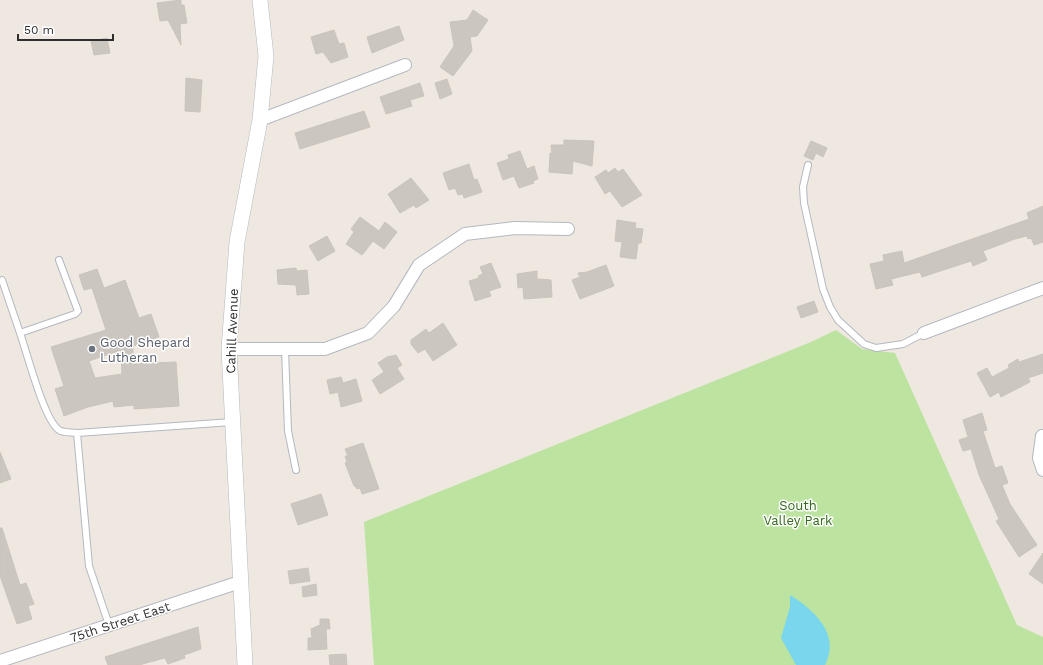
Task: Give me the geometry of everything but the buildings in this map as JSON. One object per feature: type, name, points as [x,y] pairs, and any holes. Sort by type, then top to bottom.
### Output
[{"type":"street","name":"Cahill Avenue","points":[[245,665],[229,349],[237,242],[260,120],[266,56],[260,0]]},
{"type":"street","points":[[260,120],[405,65]]},
{"type":"street","points":[[229,349],[325,349],[368,332],[394,306],[419,265],[465,234],[515,228],[568,229]]},
{"type":"street","points":[[924,333],[1043,288]]},
{"type":"street","points":[[1042,436],[1039,458],[1043,470]]},
{"type":"street","name":"75th Street East","points":[[0,661],[240,582]]},
{"type":"lane","points":[[808,165],[803,187],[804,203],[823,289],[830,307],[838,320],[864,344],[876,348],[903,344],[924,333]]},
{"type":"lane","points":[[20,334],[75,314],[78,311],[59,260]]},
{"type":"lane","points":[[2,280],[42,399],[52,424],[60,431],[77,433],[232,422]]},
{"type":"lane","points":[[284,349],[288,432],[296,470]]},
{"type":"lane","points":[[77,433],[89,566],[109,625]]},
{"type":"green space","name":"South Valley Park","points":[[836,330],[862,349],[895,353],[1017,625],[1043,637],[1043,665],[374,665],[364,522],[811,342]]},
{"type":"water","points":[[790,595],[816,616],[827,633],[830,643],[829,654],[825,665],[796,665],[781,638],[790,607]]},
{"type":"place","name":"Good Shepard Lutheran","points":[[92,349]]}]
